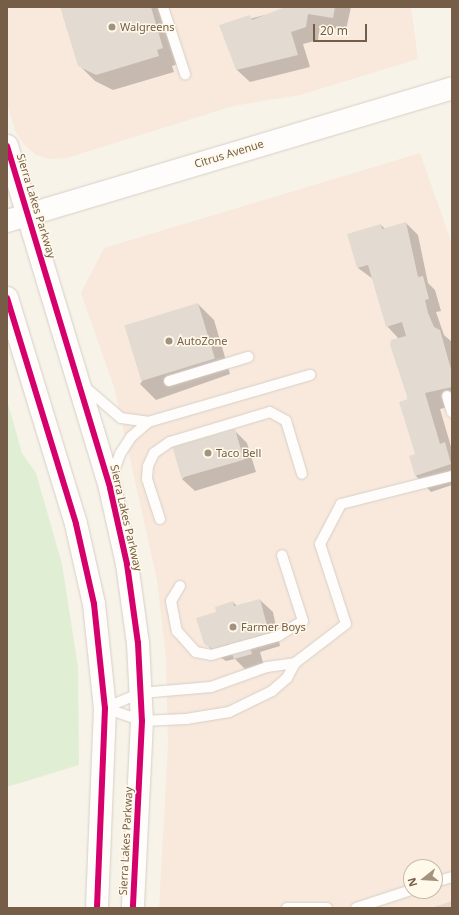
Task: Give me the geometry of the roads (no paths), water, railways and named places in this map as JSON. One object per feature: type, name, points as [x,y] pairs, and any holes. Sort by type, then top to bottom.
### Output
[{"type":"street","name":"Citrus Avenue","points":[[7,221],[452,88]]},
{"type":"street","name":"Sierra Lakes Parkway","points":[[7,146],[110,488],[134,603],[142,693],[142,721],[133,898]]},
{"type":"street","points":[[7,298],[84,556],[97,626],[106,708],[97,908]]},
{"type":"lane","points":[[163,7],[185,74]]},
{"type":"lane","points":[[169,381],[248,357]]},
{"type":"lane","points":[[76,375],[110,411],[129,420],[148,422],[310,375]]},
{"type":"lane","points":[[447,396],[452,412]]},
{"type":"lane","points":[[160,519],[147,479],[148,466],[154,453],[170,442],[270,412],[286,421],[302,474]]},
{"type":"lane","points":[[110,488],[120,454],[131,436],[148,422]]},
{"type":"lane","points":[[106,708],[142,721],[209,716],[240,708],[280,685],[295,663],[346,624],[320,544],[342,504],[452,476]]},
{"type":"lane","points":[[180,586],[171,600],[177,631],[196,652],[211,655],[278,636],[303,621],[282,555]]},
{"type":"lane","points":[[106,708],[142,693],[211,687],[267,667],[295,663]]},
{"type":"lane","points":[[356,908],[403,893]]},
{"type":"lane","points":[[133,898],[145,908]]},
{"type":"lane","points":[[287,908],[327,908]]},
{"type":"place","name":"Walgreens","points":[[112,27]]},
{"type":"place","name":"AutoZone","points":[[169,341]]},
{"type":"place","name":"Taco Bell","points":[[208,453]]},
{"type":"place","name":"Farmer Boys","points":[[233,627]]}]
